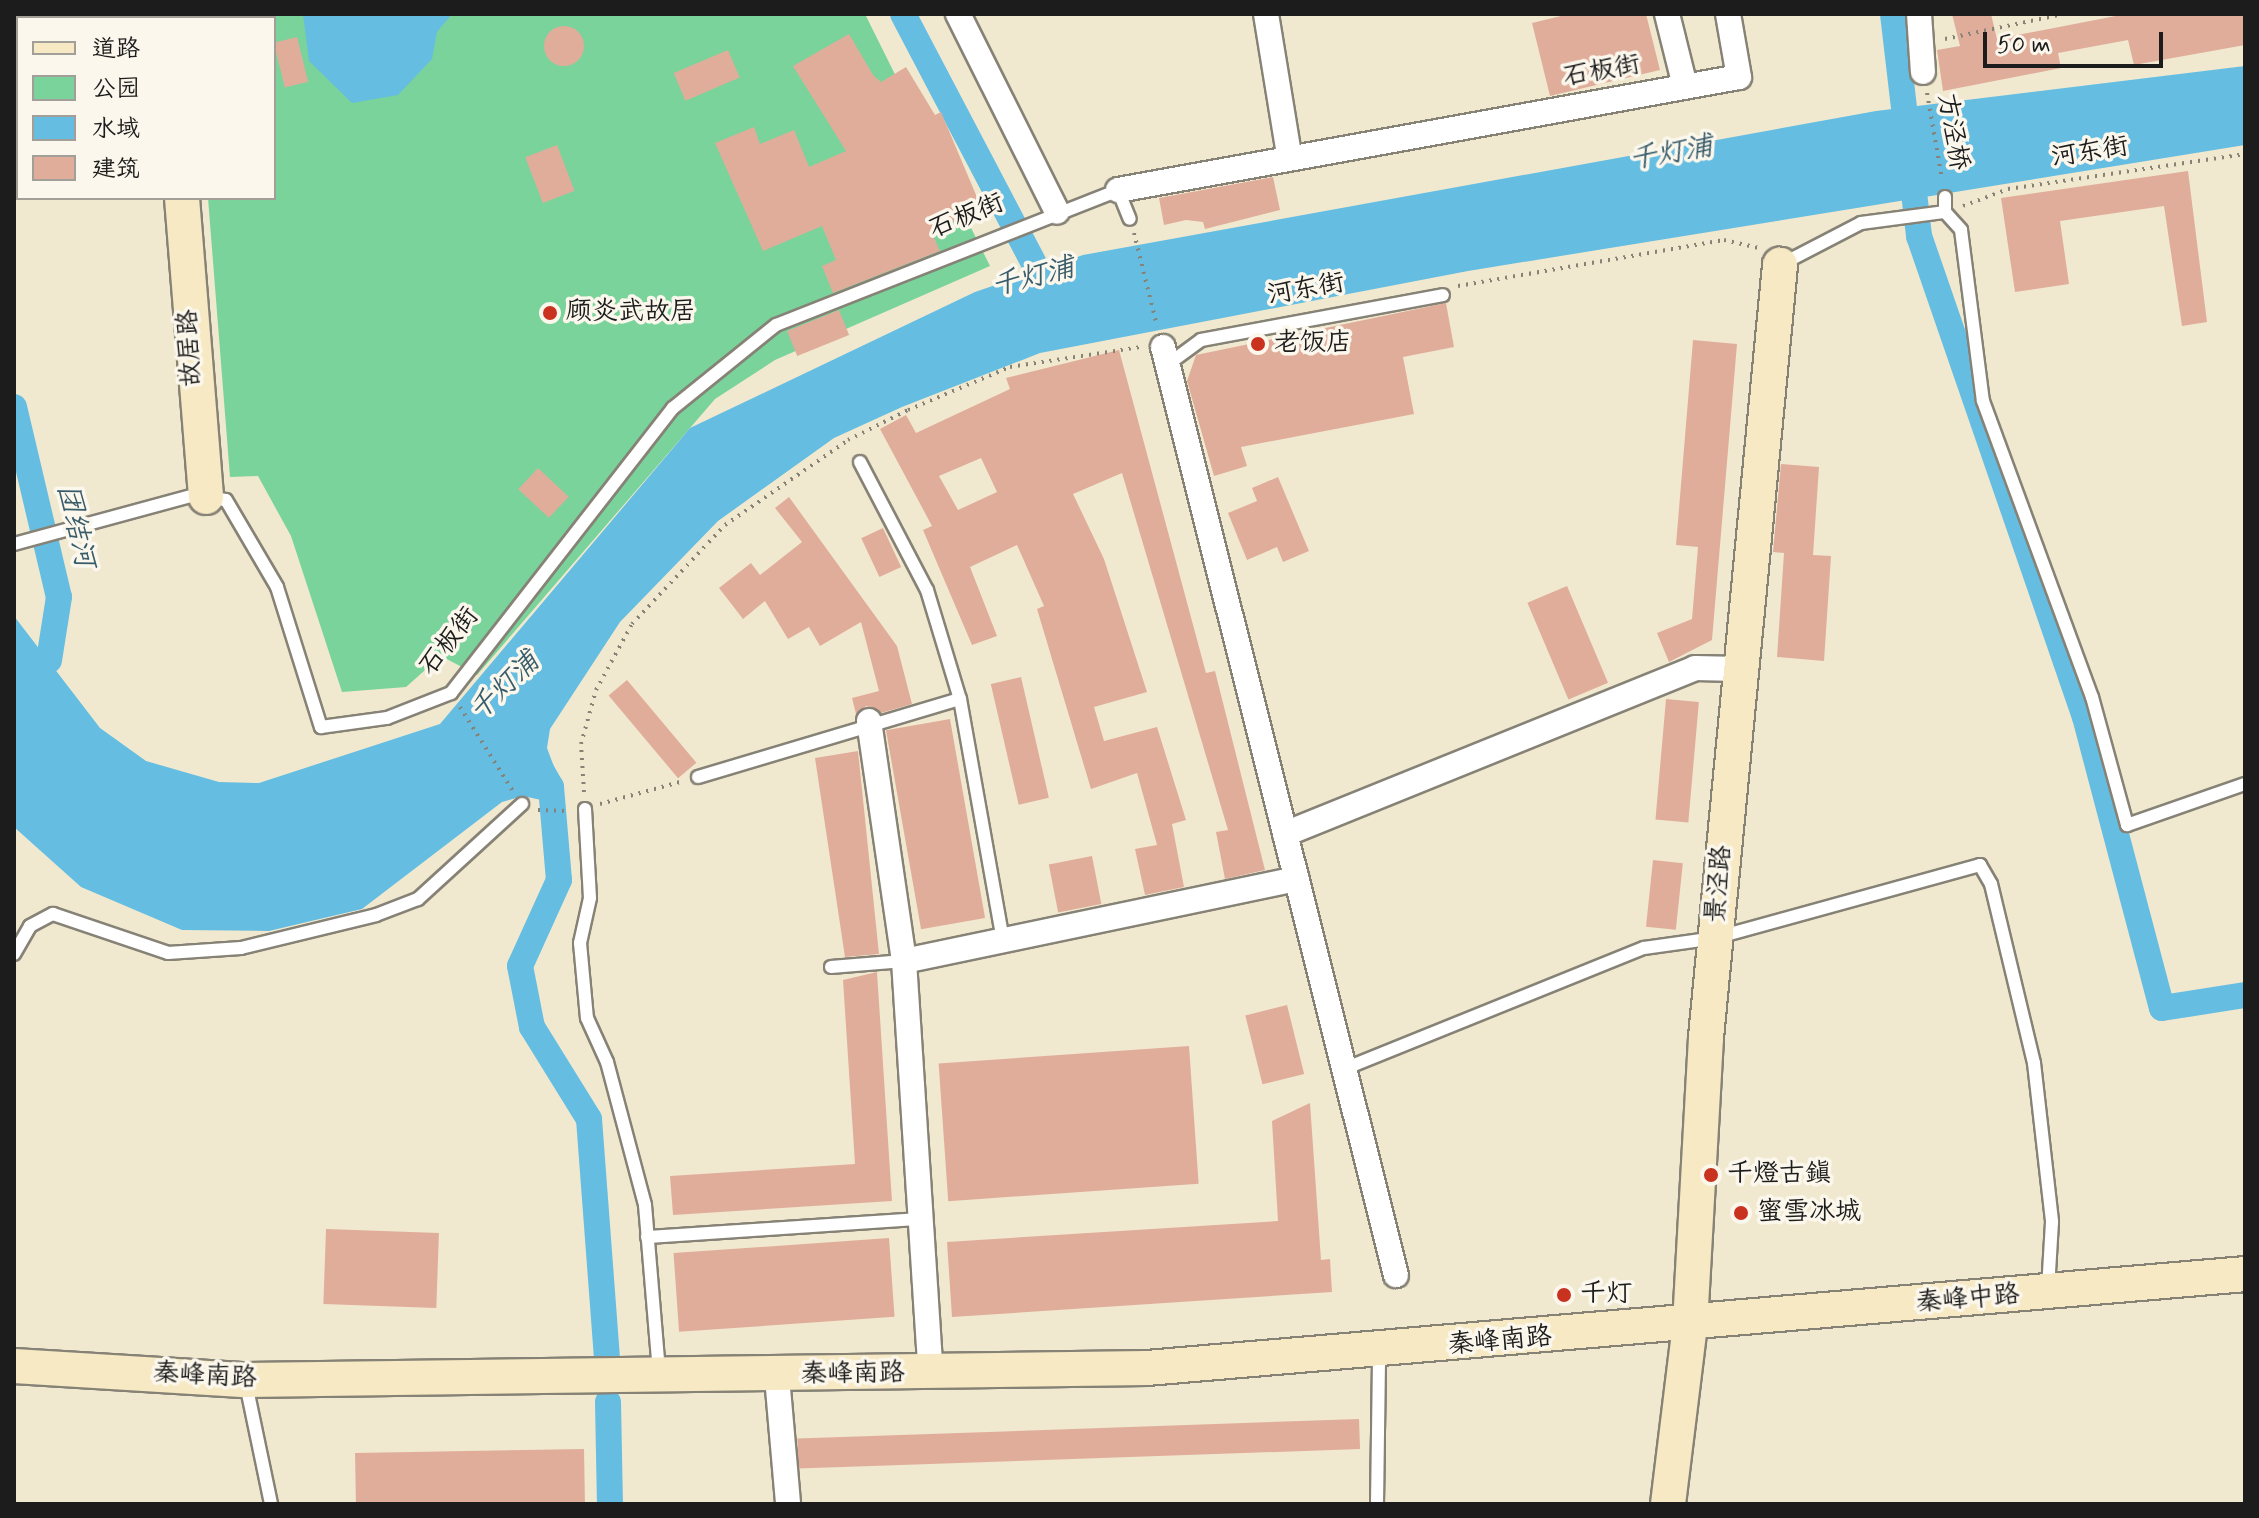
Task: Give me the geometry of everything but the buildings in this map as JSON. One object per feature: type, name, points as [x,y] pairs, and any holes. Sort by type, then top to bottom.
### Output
[{"type":"street","points":[[958,14],[1048,216]]},
{"type":"street","points":[[1266,14],[1289,155]]},
{"type":"street","points":[[1667,14],[1685,86]]},
{"type":"street","name":"石板街","points":[[1118,190],[1289,155],[1739,77],[1728,14]]},
{"type":"street","points":[[1919,14],[1927,42],[1923,72]]},
{"type":"street","name":"故居路","points":[[182,200],[206,497]]},
{"type":"street","name":"景泾路","points":[[1668,1504],[1690,1324],[1715,938],[1780,265]]},
{"type":"street","points":[[1165,356],[1396,1275]]},
{"type":"street","points":[[1285,834],[1695,668],[1739,669]]},
{"type":"street","points":[[869,721],[904,961],[931,1373]]},
{"type":"street","points":[[904,961],[1297,879]]},
{"type":"street","name":"秦峰中路","points":[[1690,1324],[2245,1274]]},
{"type":"street","name":"秦峰南路","points":[[14,1366],[246,1380],[660,1380],[931,1373],[1379,1353],[1690,1324]]},
{"type":"street","points":[[777,1377],[788,1504]]},
{"type":"lane","name":"石板街","points":[[206,497],[226,500],[277,587],[321,727],[387,718],[453,696],[673,408],[776,325],[998,234],[1118,190]]},
{"type":"lane","points":[[1118,190],[1130,219]]},
{"type":"lane","points":[[1945,197],[1945,212],[1961,230],[1983,401],[2092,697],[2127,825],[2245,784]]},
{"type":"lane","points":[[1780,265],[1861,223],[1945,212]]},
{"type":"lane","name":"河东街","points":[[1165,356],[1201,340],[1444,292]]},
{"type":"lane","points":[[860,462],[927,590],[960,699],[1003,940]]},
{"type":"lane","points":[[18,545],[206,497]]},
{"type":"lane","points":[[698,777],[869,721],[960,699]]},
{"type":"lane","points":[[14,954],[30,926],[53,914],[168,953],[241,948],[376,915],[418,899],[520,802]]},
{"type":"lane","points":[[580,810],[590,898],[580,943],[587,1018],[607,1062],[647,1237],[660,1380]]},
{"type":"lane","points":[[1344,1069],[1644,948],[1715,938],[1980,865],[1991,884],[2034,1063],[2052,1222],[2048,1292]]},
{"type":"lane","points":[[831,967],[904,961]]},
{"type":"lane","points":[[647,1237],[921,1219]]},
{"type":"lane","points":[[1377,1504],[1379,1353]]},
{"type":"lane","points":[[246,1380],[271,1504]]},
{"type":"path","points":[[1927,42],[2064,14]]},
{"type":"path","name":"方泾桥","points":[[1923,72],[1945,197]]},
{"type":"path","name":"河东街","points":[[1945,212],[2008,189],[2245,154]]},
{"type":"path","points":[[580,810],[581,744],[596,690],[632,624],[725,525],[848,440],[1010,367],[1110,347],[1165,356],[1130,219]]},
{"type":"path","points":[[1444,292],[1724,240],[1758,245],[1780,265]]},
{"type":"path","points":[[453,696],[520,802]]},
{"type":"path","points":[[543,813],[580,810],[698,777]]},
{"type":"green space","name":"顾炎武故居","points":[[197,14],[865,14],[990,266],[775,360],[715,399],[477,675],[441,656],[406,687],[342,692],[291,536],[258,476],[230,477],[208,200],[276,200],[276,16]]},
{"type":"water","points":[[303,14],[452,14],[437,32],[432,59],[398,95],[352,103],[309,61]]},
{"type":"water","name":"千灯浦","points":[[2245,66],[2245,145],[1468,271],[1040,353],[902,407],[834,438],[718,521],[620,622],[550,729],[547,748],[560,783],[550,802],[523,796],[502,802],[362,909],[269,931],[182,930],[81,887],[14,827],[14,616],[100,728],[146,761],[219,782],[259,783],[440,724],[690,428],[975,292],[1083,255],[1876,111]]},
{"type":"waterway","name":"千灯浦","points":[[903,14],[1038,271]]},
{"type":"waterway","points":[[1893,14],[1919,236],[2085,717],[2162,1008],[2245,995]]},
{"type":"waterway","name":"团结河","points":[[14,407],[59,597],[49,660]]},
{"type":"waterway","points":[[540,768],[551,787],[559,880],[520,966],[532,1027],[589,1119],[607,1358]]},
{"type":"waterway","points":[[608,1402],[610,1504]]},
{"type":"place","name":"顾炎武故居","points":[[550,313]]},
{"type":"place","name":"老饭店","points":[[1258,344]]},
{"type":"place","name":"千燈古鎮","points":[[1711,1175]]},
{"type":"place","name":"蜜雪冰城","points":[[1741,1213]]},
{"type":"place","name":"千灯","points":[[1564,1295]]}]
